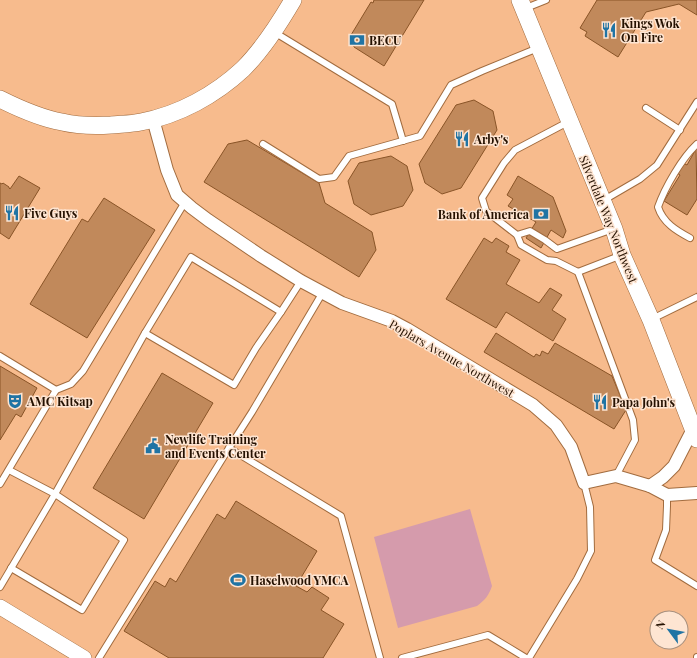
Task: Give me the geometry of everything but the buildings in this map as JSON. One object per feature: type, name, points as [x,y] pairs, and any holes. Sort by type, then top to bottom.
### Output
[{"type":"main road","points":[[0,99],[34,115],[68,123],[94,126],[130,124],[178,111],[206,97],[244,68],[257,54],[273,32],[293,0]]},
{"type":"main road","name":"Silverdale Way Northwest","points":[[522,4],[614,229],[622,255],[651,320],[695,434]]},
{"type":"street","name":"Poplars Avenue Northwest","points":[[152,119],[167,170],[177,195],[185,202],[208,220],[301,281],[342,303],[392,321],[407,329],[533,405],[556,425],[571,447],[584,483]]},
{"type":"street","points":[[650,486],[663,477],[674,466],[695,434]]},
{"type":"street","points":[[584,483],[616,476],[650,486],[666,495],[697,493]]},
{"type":"street","points":[[0,607],[84,658]]},
{"type":"lane","points":[[522,4],[546,0]]},
{"type":"lane","points":[[273,32],[392,104],[403,140]]},
{"type":"lane","points":[[263,144],[319,179],[334,177],[349,156],[420,136],[451,85],[540,48]]},
{"type":"lane","points":[[602,201],[640,180],[657,165],[694,112],[697,102]]},
{"type":"lane","points":[[646,108],[680,130]]},
{"type":"lane","points":[[570,121],[515,150],[504,163],[482,198],[486,211],[517,235],[521,245],[547,260],[556,261],[578,272],[632,420],[635,440],[616,476]]},
{"type":"lane","points":[[690,238],[669,224],[663,218],[658,207],[667,186],[690,151],[697,144]]},
{"type":"lane","points":[[0,484],[56,390],[71,384],[83,371],[185,202]]},
{"type":"lane","points":[[517,235],[530,231],[557,249],[614,229]]},
{"type":"lane","points":[[578,272],[622,255]]},
{"type":"lane","points":[[0,587],[55,494],[145,333],[191,257],[281,312]]},
{"type":"lane","points":[[145,333],[234,385],[256,348],[301,281]]},
{"type":"lane","points":[[99,658],[252,412],[323,292]]},
{"type":"lane","points":[[651,320],[697,297]]},
{"type":"lane","points":[[0,356],[56,390]]},
{"type":"lane","points":[[229,448],[341,516],[380,658]]},
{"type":"lane","points":[[9,470],[55,494],[124,540],[82,610],[11,568]]},
{"type":"lane","points":[[402,658],[488,636],[528,658],[577,579],[591,551],[590,507],[584,483]]},
{"type":"lane","points":[[666,495],[666,530],[654,560],[697,586]]},
{"type":"shaded area","points":[[470,509],[492,586],[488,595],[477,606],[398,628],[374,537]]},
{"type":"place","name":"Kings Wok On Fire","points":[[609,30]]},
{"type":"place","name":"BECU","points":[[357,40]]},
{"type":"place","name":"Arby's","points":[[462,139]]},
{"type":"place","name":"Five Guys","points":[[12,213]]},
{"type":"place","name":"Bank of America","points":[[541,214]]},
{"type":"place","name":"AMC Kitsap","points":[[15,401]]},
{"type":"place","name":"Papa John's","points":[[600,402]]},
{"type":"place","name":"Newlife Training and Events Center","points":[[153,446]]},
{"type":"place","name":"Haselwood YMCA","points":[[238,580]]}]
